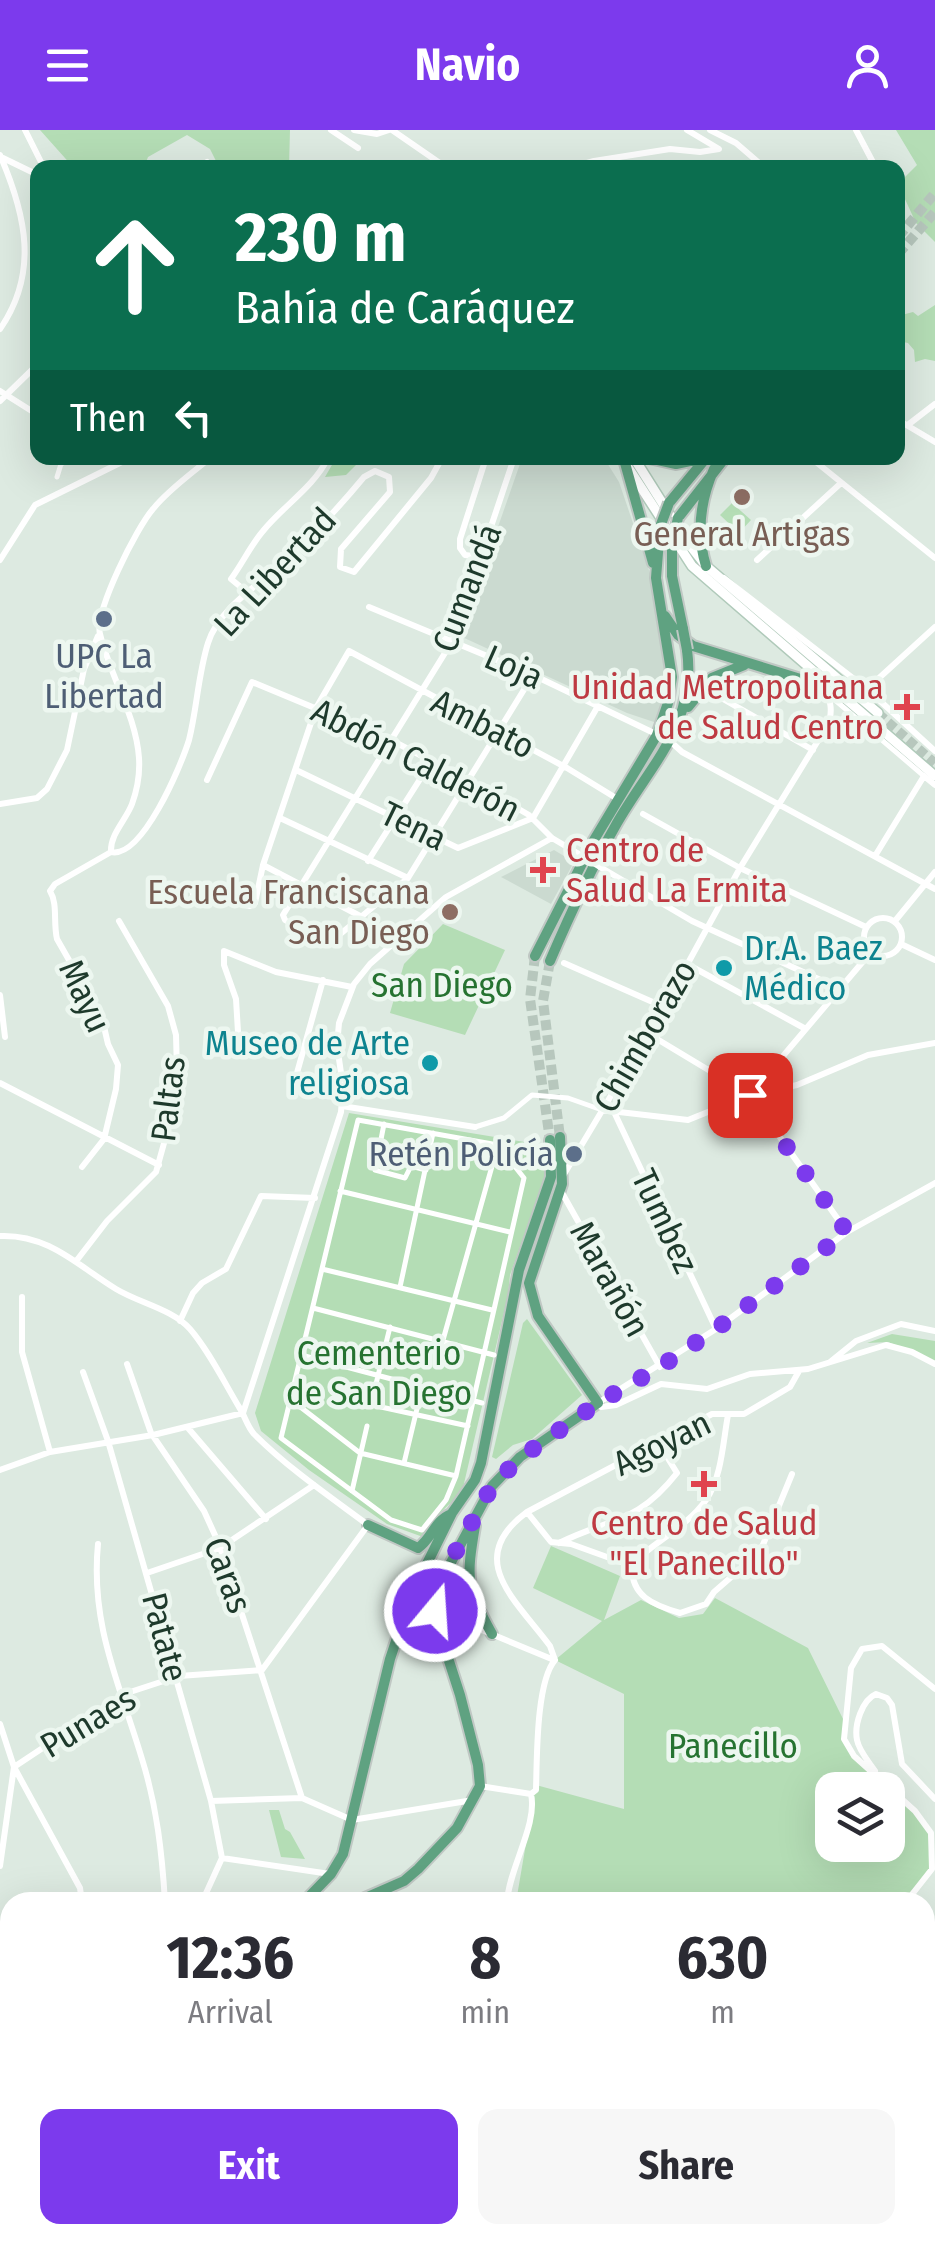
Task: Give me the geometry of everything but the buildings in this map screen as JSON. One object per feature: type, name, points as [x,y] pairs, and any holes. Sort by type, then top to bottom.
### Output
[{"type":"main road","points":[[535,956],[594,840],[657,735],[668,704],[672,677],[656,578],[628,465]]},
{"type":"main road","points":[[631,465],[710,570],[878,713]]},
{"type":"main road","points":[[631,465],[692,566],[805,664],[827,690],[930,776]]},
{"type":"main road","points":[[656,578],[660,527],[669,503],[699,465]]},
{"type":"main road","points":[[680,721],[689,691],[687,650],[672,576],[672,544],[678,518],[718,465]]},
{"type":"main road","points":[[710,570],[700,515],[714,469]]},
{"type":"main road","points":[[660,606],[689,644],[827,690]]},
{"type":"main road","points":[[550,961],[600,854],[702,687],[720,672],[747,664]]},
{"type":"main road","points":[[805,664],[806,680]]},
{"type":"main road","points":[[314,1892],[343,1854],[390,1659],[410,1596],[481,1463],[521,1262],[552,1177],[555,1139],[561,1191],[529,1284],[538,1316]]},
{"type":"main road","points":[[378,1892],[418,1869],[457,1828],[480,1786],[478,1764],[435,1611],[440,1580],[492,1486],[520,1458],[598,1403],[538,1316],[530,1309],[513,1309]]},
{"type":"main road","points":[[368,1525],[418,1548],[440,1519],[452,1513]]},
{"type":"main road","points":[[476,1520],[468,1579],[475,1603],[492,1634]]},
{"type":"street","points":[[25,130],[40,160]]},
{"type":"street","points":[[331,130],[358,148]]},
{"type":"street","points":[[354,130],[377,134],[390,130],[435,160]]},
{"type":"street","points":[[600,160],[670,149],[720,149],[687,130]]},
{"type":"street","points":[[710,130],[736,142],[756,160]]},
{"type":"street","points":[[856,130],[872,160]]},
{"type":"street","points":[[1,156],[30,172]]},
{"type":"street","points":[[0,329],[19,298],[28,252],[1,156]]},
{"type":"street","points":[[30,371],[2,395],[30,411]]},
{"type":"street","points":[[909,424],[935,404]]},
{"type":"street","points":[[905,423],[935,442]]},
{"type":"street","points":[[57,477],[62,465]]},
{"type":"street","points":[[0,560],[35,504],[116,465]]},
{"type":"street","points":[[111,852],[112,840],[132,805],[139,758],[134,729],[100,634],[100,616],[133,537],[154,507],[202,465]]},
{"type":"street","points":[[248,594],[232,579],[259,535],[324,465]]},
{"type":"street","name":"La Libertad","points":[[111,852],[121,853],[144,834],[186,747],[208,640],[231,608],[288,558],[374,471],[389,477],[390,492],[342,549],[340,567],[354,572],[438,465]]},
{"type":"street","points":[[481,557],[466,554],[460,548],[460,539],[484,465]]},
{"type":"street","name":"Cumandá","points":[[362,917],[327,946],[283,918],[453,640],[512,465]]},
{"type":"street","points":[[820,465],[935,558]]},
{"type":"street","points":[[757,560],[842,483]]},
{"type":"street","points":[[710,570],[731,580],[867,689],[935,751]]},
{"type":"street","name":"Loja","points":[[369,607],[533,675],[657,735]]},
{"type":"street","points":[[867,689],[935,627]]},
{"type":"street","points":[[0,804],[37,798],[47,788],[67,750],[84,669],[100,634]]},
{"type":"street","name":"Ambato","points":[[316,708],[348,651],[564,766],[616,798]]},
{"type":"street","points":[[263,865],[362,917],[408,878],[533,675]]},
{"type":"street","name":"Abdón Calderón","points":[[207,780],[252,682],[390,740],[470,781],[533,818],[552,838],[707,928],[838,988]]},
{"type":"street","points":[[702,687],[814,750]]},
{"type":"street","name":"Chimborazo","points":[[562,1177],[664,1007],[778,803],[830,721],[827,690]]},
{"type":"street","points":[[533,818],[598,706]]},
{"type":"street","points":[[193,894],[254,905],[263,865],[316,708]]},
{"type":"street","points":[[670,741],[682,752],[935,889]]},
{"type":"street","points":[[368,860],[432,762]]},
{"type":"street","name":"Tena","points":[[296,770],[458,848],[533,818]]},
{"type":"street","points":[[875,856],[930,776],[935,785]]},
{"type":"street","points":[[643,814],[740,868],[866,927]]},
{"type":"street","points":[[280,818],[408,878]]},
{"type":"street","points":[[243,1413],[342,1106],[337,1046],[339,1023],[352,987],[370,964],[446,897],[552,838]]},
{"type":"street","name":"Mayu","points":[[82,1167],[105,1136],[118,1065],[102,1018],[57,938],[53,924],[55,900],[50,891],[111,852]]},
{"type":"street","points":[[895,921],[935,872]]},
{"type":"street","points":[[882,917],[895,921],[902,932],[901,944],[888,956],[871,952],[863,938],[866,927],[882,917]]},
{"type":"street","name":"Paltas","points":[[77,1260],[159,1165],[177,1071],[176,1035],[168,1006],[119,921]]},
{"type":"street","points":[[901,944],[935,960]]},
{"type":"street","points":[[238,1032],[236,999],[224,965],[224,951],[276,972],[352,987]]},
{"type":"street","points":[[750,1095],[871,952]]},
{"type":"street","points":[[564,963],[664,1007]]},
{"type":"street","points":[[687,964],[804,1028]]},
{"type":"street","points":[[295,1080],[323,980]]},
{"type":"street","points":[[0,994],[5,1037]]},
{"type":"street","points":[[647,1033],[750,1095],[847,1232]]},
{"type":"street","points":[[342,1106],[475,1126],[504,1118],[532,1095],[568,1098],[615,1113],[688,1120],[750,1095],[797,1085],[868,1055],[935,1043]]},
{"type":"street","points":[[0,1083],[159,1165]]},
{"type":"street","name":"Tumbez","points":[[615,1113],[716,1329]]},
{"type":"street","points":[[358,1120],[384,1124],[498,1145],[524,1178],[456,1476],[446,1500],[422,1530],[391,1520],[281,1438],[358,1120]]},
{"type":"street","points":[[384,1124],[375,1170],[405,1178],[412,1166],[426,1170]]},
{"type":"street","points":[[400,1288],[433,1133]]},
{"type":"street","points":[[443,1340],[498,1145]]},
{"type":"street","points":[[934,1184],[847,1232],[716,1329],[598,1403],[610,1408],[660,1384],[707,1389],[750,1374],[799,1370],[890,1345],[935,1364]]},
{"type":"street","points":[[340,1191],[510,1232]]},
{"type":"street","name":"Marañón","points":[[561,1191],[660,1367]]},
{"type":"street","points":[[180,1321],[193,1293],[226,1269],[262,1196],[315,1198]]},
{"type":"street","points":[[0,1236],[52,1246],[116,1288],[180,1321],[194,1336],[250,1430],[368,1525],[262,1670]]},
{"type":"street","points":[[322,1268],[492,1310]]},
{"type":"street","points":[[22,1297],[22,1352],[50,1452]]},
{"type":"street","points":[[312,1308],[494,1354]]},
{"type":"street","points":[[829,1362],[856,1341],[901,1324],[935,1331]]},
{"type":"street","points":[[374,1392],[390,1327]]},
{"type":"street","points":[[301,1355],[482,1403]]},
{"type":"street","name":"Caras","points":[[128,1364],[153,1436],[204,1510],[220,1548],[302,1798]]},
{"type":"street","name":"Agoyan","points":[[555,1660],[550,1646],[496,1572],[496,1553],[504,1532],[527,1512],[712,1414],[744,1414],[790,1387],[799,1370]]},
{"type":"street","name":"Patate","points":[[83,1372],[147,1573],[222,1858]]},
{"type":"street","points":[[404,1463],[422,1387]]},
{"type":"street","points":[[290,1399],[360,1453],[456,1476]]},
{"type":"street","points":[[382,1407],[468,1426]]},
{"type":"street","points":[[0,1470],[50,1452],[153,1436],[243,1413]]},
{"type":"street","points":[[632,1566],[708,1498],[719,1466],[728,1414]]},
{"type":"street","points":[[352,1491],[366,1426]]},
{"type":"street","points":[[188,1428],[266,1519]]},
{"type":"street","points":[[559,1544],[627,1518],[658,1494],[677,1472],[664,1452],[668,1436]]},
{"type":"street","points":[[632,1566],[636,1590],[673,1611],[696,1610],[760,1552],[792,1474]]},
{"type":"street","points":[[147,1573],[220,1548],[314,1485]]},
{"type":"street","points":[[527,1512],[549,1541],[571,1544],[632,1566]]},
{"type":"street","points":[[98,1544],[95,1573],[103,1640],[157,1816],[164,1892]]},
{"type":"street","points":[[435,1611],[555,1660],[547,1675],[533,1809],[508,1892]]},
{"type":"street","points":[[872,1772],[854,1756],[844,1739],[851,1668],[857,1655],[868,1646],[882,1646],[935,1689]]},
{"type":"street","name":"Punaes","points":[[0,1866],[14,1767],[120,1696],[175,1676],[262,1670]]},
{"type":"street","points":[[875,1772],[857,1742],[857,1735],[866,1699],[876,1694],[892,1705],[902,1764],[935,1799]]},
{"type":"street","points":[[0,1724],[14,1767],[81,1892]]},
{"type":"street","points":[[480,1786],[532,1794]]},
{"type":"street","points":[[210,1801],[302,1798],[352,1820],[473,1800]]},
{"type":"street","points":[[905,1801],[931,1832],[932,1869],[914,1892]]},
{"type":"street","points":[[207,1892],[222,1858],[331,1874]]},
{"type":"shaded area","points":[[520,465],[608,465],[619,482],[651,576],[666,674],[657,723],[460,636]]},
{"type":"shaded area","name":"Centro de Salud La Ermita","points":[[554,850],[574,862],[551,904],[501,877]]},
{"type":"green space","points":[[40,130],[290,130],[289,160],[216,160],[210,149],[187,135],[147,160],[67,160]]},
{"type":"green space","points":[[896,130],[935,130],[935,242],[916,223],[905,199],[905,177],[917,165]]},
{"type":"green space","points":[[935,305],[935,361],[915,362],[914,350],[905,342],[905,314],[913,312],[918,316]]},
{"type":"green space","points":[[332,465],[356,465],[346,475],[325,477]]},
{"type":"green space","points":[[732,503],[751,520],[739,533],[720,515]]},
{"type":"green space","name":"San Diego","points":[[443,924],[505,950],[465,1035],[390,1013],[404,964]]},
{"type":"green space","name":"Cementerio de San Diego","points":[[349,1113],[531,1143],[537,1145],[546,1174],[510,1275],[462,1492],[438,1515],[423,1537],[387,1524],[309,1470],[261,1431],[255,1413]]},
{"type":"green space","name":"Cementerio de San Diego","points":[[527,1319],[582,1395],[532,1439],[513,1445],[496,1459],[492,1457]]},
{"type":"green space","points":[[892,1334],[935,1341],[935,1361],[888,1342],[867,1343]]},
{"type":"green space","name":"Panecillo","points":[[551,1546],[620,1576],[604,1620],[641,1600],[679,1618],[703,1614],[715,1598],[808,1648],[844,1721],[844,1739],[854,1756],[871,1772],[815,1772],[815,1862],[905,1862],[905,1803],[927,1823],[932,1869],[914,1892],[518,1892],[536,1785],[624,1809],[624,1694],[555,1660],[602,1621],[533,1588]]},
{"type":"green space","points":[[269,1810],[279,1810],[285,1829],[305,1859],[281,1857]]},
{"type":"tunnel","points":[[905,229],[935,193]]},
{"type":"tunnel","points":[[905,246],[935,212]]},
{"type":"tunnel","points":[[878,713],[935,763]]},
{"type":"tunnel","points":[[535,956],[530,999],[550,1140]]},
{"type":"tunnel","points":[[550,961],[543,1001],[560,1137]]},
{"type":"place","name":"General Artigas","points":[[742,497]]},
{"type":"place","name":"UPC La Libertad","points":[[104,619]]},
{"type":"place","name":"Unidad Metropolitana de Salud Centro","points":[[907,707]]},
{"type":"place","name":"Centro de Salud La Ermita","points":[[543,870]]},
{"type":"place","name":"Escuela Franciscana San Diego","points":[[450,912]]},
{"type":"place","name":"Dr.A. Baez Médico","points":[[724,968]]},
{"type":"place","name":"Museo de Arte religiosa","points":[[430,1063]]},
{"type":"place","name":"Retén Policía","points":[[574,1154]]},
{"type":"place","name":"Centro de Salud \"El Panecillo\"","points":[[704,1484]]},
{"type":"route","points":[[435,1611],[440,1580],[492,1486],[520,1458],[598,1403],[716,1329],[847,1232],[750,1095]]}]
